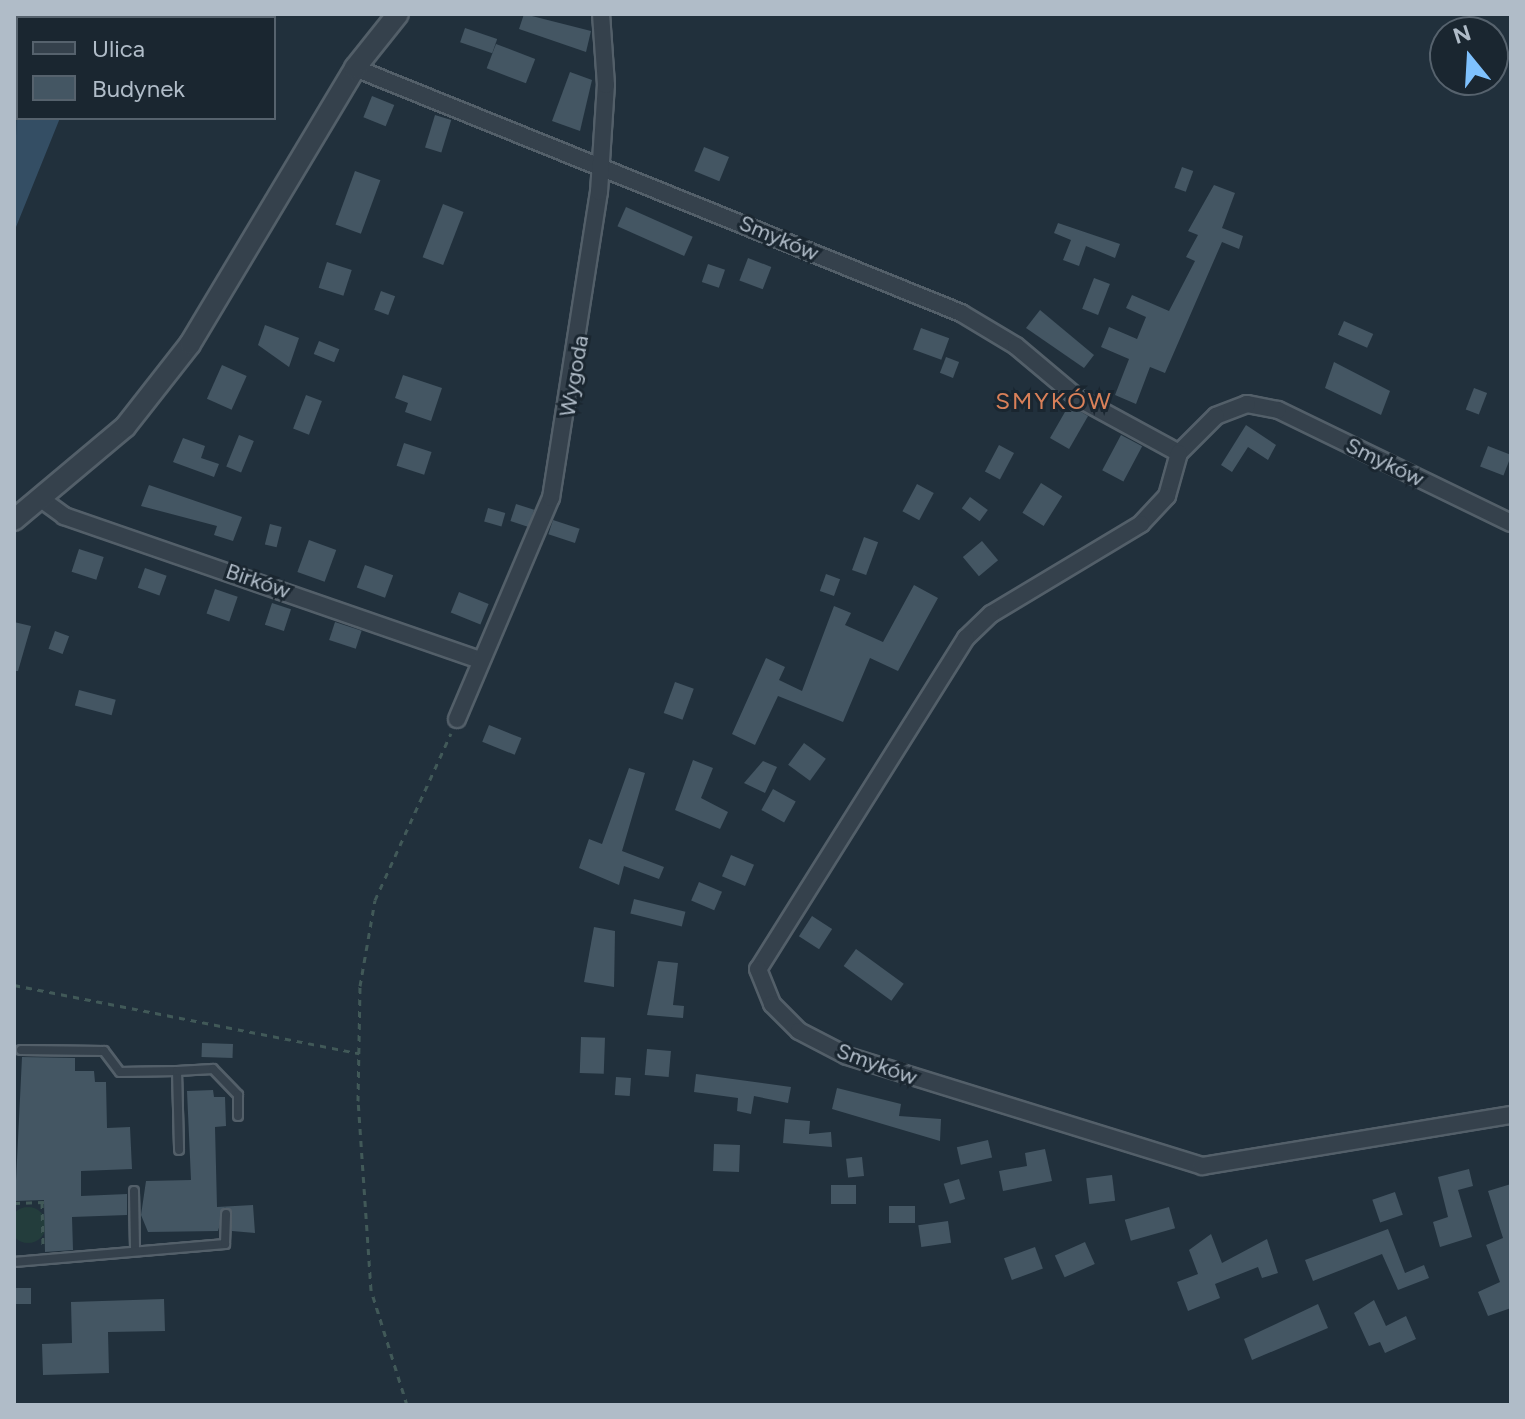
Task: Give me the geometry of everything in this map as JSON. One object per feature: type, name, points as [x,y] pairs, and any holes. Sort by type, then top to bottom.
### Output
[{"type":"street","points":[[14,520],[125,427],[190,344],[355,68],[398,14]]},
{"type":"street","name":"Wygoda","points":[[457,719],[477,659],[551,498],[577,371],[601,162],[601,14]]},
{"type":"street","name":"Smyków","points":[[355,68],[601,162],[961,313],[1016,346],[1078,398],[1179,453]]},
{"type":"street","name":"Smyków","points":[[1511,523],[1278,410],[1247,404],[1216,416],[1179,453],[1167,496],[1141,524],[991,614],[966,638],[782,922],[758,969],[759,985],[799,1031],[847,1056],[1202,1166],[1511,1115]]},
{"type":"street","name":"Birków","points":[[41,499],[64,516],[477,659]]},
{"type":"lane","points":[[21,1050],[104,1051],[120,1072],[213,1069],[238,1095],[238,1116]]},
{"type":"lane","points":[[177,1071],[179,1150]]},
{"type":"lane","points":[[134,1191],[135,1247]]},
{"type":"lane","points":[[14,1262],[44,1262],[135,1247],[225,1244],[226,1214]]},
{"type":"path","points":[[407,1405],[371,1290],[359,1053],[360,986],[375,900],[457,719]]},
{"type":"path","points":[[14,985],[359,1053]]},
{"type":"path","points":[[14,1203],[43,1202],[44,1262]]},
{"type":"green space","points":[[28,1207],[41,1212],[46,1225],[41,1238],[28,1243],[15,1238],[10,1225],[15,1212]]},
{"type":"water","points":[[16,120],[59,120],[14,232]]},
{"type":"building","points":[[524,14],[591,31],[586,52],[519,29]]},
{"type":"building","points":[[465,28],[497,39],[492,53],[460,42]]},
{"type":"building","points":[[496,44],[535,59],[526,83],[487,68]]},
{"type":"building","points":[[570,72],[592,80],[580,131],[552,121]]},
{"type":"building","points":[[372,96],[394,105],[386,126],[363,117]]},
{"type":"building","points":[[435,115],[451,120],[441,152],[425,148]]},
{"type":"building","points":[[704,147],[729,157],[719,181],[694,171]]},
{"type":"building","points":[[1182,167],[1193,171],[1186,192],[1174,188]]},
{"type":"building","points":[[355,171],[380,180],[361,234],[336,225]]},
{"type":"building","points":[[1214,185],[1235,193],[1222,228],[1243,236],[1239,249],[1222,242],[1165,373],[1150,367],[1136,404],[1115,395],[1129,359],[1101,347],[1109,327],[1137,339],[1146,317],[1126,308],[1132,295],[1169,311],[1195,261],[1186,257],[1198,235],[1188,231]]},
{"type":"building","points":[[443,204],[464,212],[443,265],[423,257]]},
{"type":"building","points":[[626,207],[693,237],[684,256],[617,226]]},
{"type":"building","points":[[1058,223],[1120,244],[1115,258],[1086,246],[1079,266],[1063,260],[1071,240],[1054,233]]},
{"type":"building","points":[[748,258],[771,267],[763,289],[739,280]]},
{"type":"building","points":[[327,262],[352,270],[343,296],[319,288]]},
{"type":"building","points":[[708,264],[725,270],[719,288],[702,282]]},
{"type":"building","points":[[1094,278],[1110,284],[1098,315],[1082,309]]},
{"type":"building","points":[[381,291],[395,296],[388,315],[374,310]]},
{"type":"building","points":[[1040,310],[1094,355],[1084,368],[1026,328]]},
{"type":"building","points":[[1344,321],[1373,334],[1367,348],[1338,335]]},
{"type":"building","points":[[265,325],[299,338],[289,367],[258,345]]},
{"type":"building","points":[[921,328],[949,338],[941,360],[913,350]]},
{"type":"building","points":[[319,341],[339,349],[334,362],[314,354]]},
{"type":"building","points":[[946,357],[959,362],[953,378],[940,373]]},
{"type":"building","points":[[1334,362],[1390,391],[1381,415],[1325,388]]},
{"type":"building","points":[[222,365],[247,376],[232,410],[207,399]]},
{"type":"building","points":[[403,375],[442,388],[431,421],[405,412],[408,403],[395,398]]},
{"type":"building","points":[[1474,388],[1487,393],[1479,414],[1466,409]]},
{"type":"building","points":[[306,395],[322,401],[309,435],[293,429]]},
{"type":"building","points":[[1069,405],[1088,416],[1069,449],[1050,438]]},
{"type":"building","points":[[1246,425],[1276,445],[1268,460],[1248,447],[1232,472],[1221,465]]},
{"type":"building","points":[[239,435],[254,441],[241,473],[226,467]]},
{"type":"building","points":[[1121,435],[1142,446],[1123,482],[1102,470]]},
{"type":"building","points":[[183,438],[205,446],[201,458],[219,464],[214,477],[173,462]]},
{"type":"building","points":[[404,443],[432,452],[424,475],[397,466]]},
{"type":"building","points":[[999,445],[1014,453],[1000,479],[985,471]]},
{"type":"building","points":[[1488,446],[1511,455],[1503,475],[1480,467]]},
{"type":"building","points":[[1041,483],[1062,496],[1044,526],[1022,513]]},
{"type":"building","points":[[917,484],[934,493],[919,520],[902,511]]},
{"type":"building","points":[[149,485],[242,517],[233,541],[214,535],[217,526],[141,506]]},
{"type":"building","points":[[970,497],[988,510],[980,521],[962,508]]},
{"type":"building","points":[[516,504],[534,510],[529,527],[510,521]]},
{"type":"building","points":[[488,508],[505,513],[501,526],[484,521]]},
{"type":"building","points":[[553,520],[580,529],[575,543],[548,534]]},
{"type":"building","points":[[270,524],[282,527],[277,547],[265,544]]},
{"type":"building","points":[[864,537],[878,542],[866,575],[852,570]]},
{"type":"building","points":[[309,540],[336,550],[325,582],[297,572]]},
{"type":"building","points":[[982,541],[998,560],[979,576],[963,557]]},
{"type":"building","points":[[79,549],[104,557],[96,580],[72,572]]},
{"type":"building","points":[[365,565],[393,575],[385,598],[357,588]]},
{"type":"building","points":[[145,568],[167,576],[159,596],[138,588]]},
{"type":"building","points":[[826,574],[840,579],[834,596],[820,591]]},
{"type":"building","points":[[914,585],[938,598],[898,671],[870,658],[843,722],[778,696],[755,745],[732,734],[766,658],[785,667],[779,680],[802,691],[834,606],[851,613],[845,625],[883,642]]},
{"type":"building","points":[[215,589],[238,597],[229,621],[207,614]]},
{"type":"building","points":[[459,592],[489,604],[480,624],[451,612]]},
{"type":"building","points":[[272,603],[291,609],[284,631],[265,625]]},
{"type":"building","points":[[14,622],[31,626],[18,671],[14,671]]},
{"type":"building","points":[[335,622],[362,631],[356,649],[329,640]]},
{"type":"building","points":[[55,631],[69,636],[63,654],[49,649]]},
{"type":"building","points":[[675,682],[694,689],[683,720],[664,713]]},
{"type":"building","points":[[79,690],[116,700],[112,715],[75,705]]},
{"type":"building","points":[[489,725],[521,738],[515,755],[482,742]]},
{"type":"building","points":[[804,743],[826,759],[810,781],[788,765]]},
{"type":"building","points":[[693,760],[713,768],[701,798],[728,812],[720,829],[675,810]]},
{"type":"building","points":[[763,761],[777,767],[765,793],[744,783]]},
{"type":"building","points":[[629,768],[645,773],[622,851],[664,867],[659,879],[624,866],[619,885],[579,868],[589,839],[602,844]]},
{"type":"building","points":[[773,789],[796,802],[784,823],[761,810]]},
{"type":"building","points":[[731,855],[754,865],[745,886],[722,876]]},
{"type":"building","points":[[699,882],[722,892],[714,910],[691,900]]},
{"type":"building","points":[[634,899],[685,912],[682,926],[630,914]]},
{"type":"building","points":[[812,916],[832,929],[819,949],[799,936]]},
{"type":"building","points":[[594,927],[615,931],[614,987],[584,982]]},
{"type":"building","points":[[856,949],[904,984],[891,1001],[844,966]]},
{"type":"building","points":[[658,961],[678,963],[673,1005],[684,1006],[683,1018],[647,1015]]},
{"type":"building","points":[[581,1037],[605,1038],[604,1074],[580,1073]]},
{"type":"building","points":[[202,1043],[233,1044],[232,1058],[202,1057]]},
{"type":"building","points":[[647,1049],[671,1051],[669,1077],[645,1075]]},
{"type":"building","points":[[22,1057],[75,1058],[75,1071],[94,1071],[95,1082],[106,1082],[107,1128],[130,1127],[132,1169],[81,1171],[81,1196],[127,1194],[127,1215],[72,1217],[73,1250],[45,1252],[44,1200],[15,1201]]},
{"type":"building","points":[[696,1074],[791,1087],[788,1103],[754,1096],[751,1114],[737,1111],[738,1098],[694,1092]]},
{"type":"building","points":[[616,1077],[631,1078],[630,1096],[615,1095]]},
{"type":"building","points":[[837,1088],[901,1104],[899,1116],[941,1119],[940,1141],[832,1109]]},
{"type":"building","points":[[213,1090],[214,1097],[225,1097],[226,1126],[215,1127],[217,1207],[253,1205],[255,1233],[232,1231],[225,1207],[218,1231],[148,1232],[141,1215],[146,1181],[191,1180],[187,1091]]},
{"type":"building","points":[[785,1119],[810,1121],[809,1134],[831,1132],[832,1147],[783,1143]]},
{"type":"building","points":[[988,1140],[992,1158],[961,1165],[957,1147]]},
{"type":"building","points":[[714,1144],[740,1145],[739,1172],[713,1171]]},
{"type":"building","points":[[1045,1149],[1052,1181],[1003,1191],[999,1171],[1027,1166],[1025,1153]]},
{"type":"building","points":[[862,1157],[864,1176],[848,1178],[846,1159]]},
{"type":"building","points":[[1469,1169],[1473,1186],[1458,1190],[1472,1237],[1440,1247],[1433,1222],[1448,1217],[1438,1177]]},
{"type":"building","points":[[1112,1175],[1115,1201],[1089,1204],[1086,1178]]},
{"type":"building","points":[[959,1179],[965,1199],[950,1204],[944,1184]]},
{"type":"building","points":[[1511,1184],[1511,1308],[1488,1316],[1478,1292],[1500,1282],[1486,1245],[1503,1238],[1488,1191]]},
{"type":"building","points":[[831,1185],[856,1185],[856,1204],[831,1204]]},
{"type":"building","points":[[1395,1192],[1403,1215],[1380,1223],[1372,1200]]},
{"type":"building","points":[[889,1206],[915,1206],[915,1223],[889,1223]]},
{"type":"building","points":[[1169,1207],[1175,1228],[1131,1241],[1125,1220]]},
{"type":"building","points":[[948,1221],[951,1243],[921,1247],[918,1225]]},
{"type":"building","points":[[1388,1229],[1405,1273],[1424,1265],[1429,1278],[1398,1290],[1382,1254],[1313,1281],[1305,1260]]},
{"type":"building","points":[[1211,1234],[1222,1263],[1267,1239],[1278,1273],[1262,1278],[1258,1267],[1215,1284],[1220,1298],[1188,1311],[1177,1282],[1198,1274],[1189,1250]]},
{"type":"building","points":[[1085,1242],[1095,1264],[1065,1277],[1055,1255]]},
{"type":"building","points":[[1035,1247],[1043,1269],[1012,1280],[1004,1258]]},
{"type":"building","points":[[14,1288],[31,1288],[31,1304],[14,1304]]},
{"type":"building","points":[[164,1299],[165,1331],[108,1332],[109,1373],[43,1375],[42,1344],[72,1343],[71,1302]]},
{"type":"building","points":[[1374,1300],[1386,1326],[1406,1316],[1416,1339],[1385,1353],[1380,1342],[1369,1346],[1354,1313]]},
{"type":"building","points":[[1318,1304],[1328,1328],[1252,1360],[1244,1339]]},
{"type":"district","name":"SMYKÓW","points":[[1054,401]]}]
